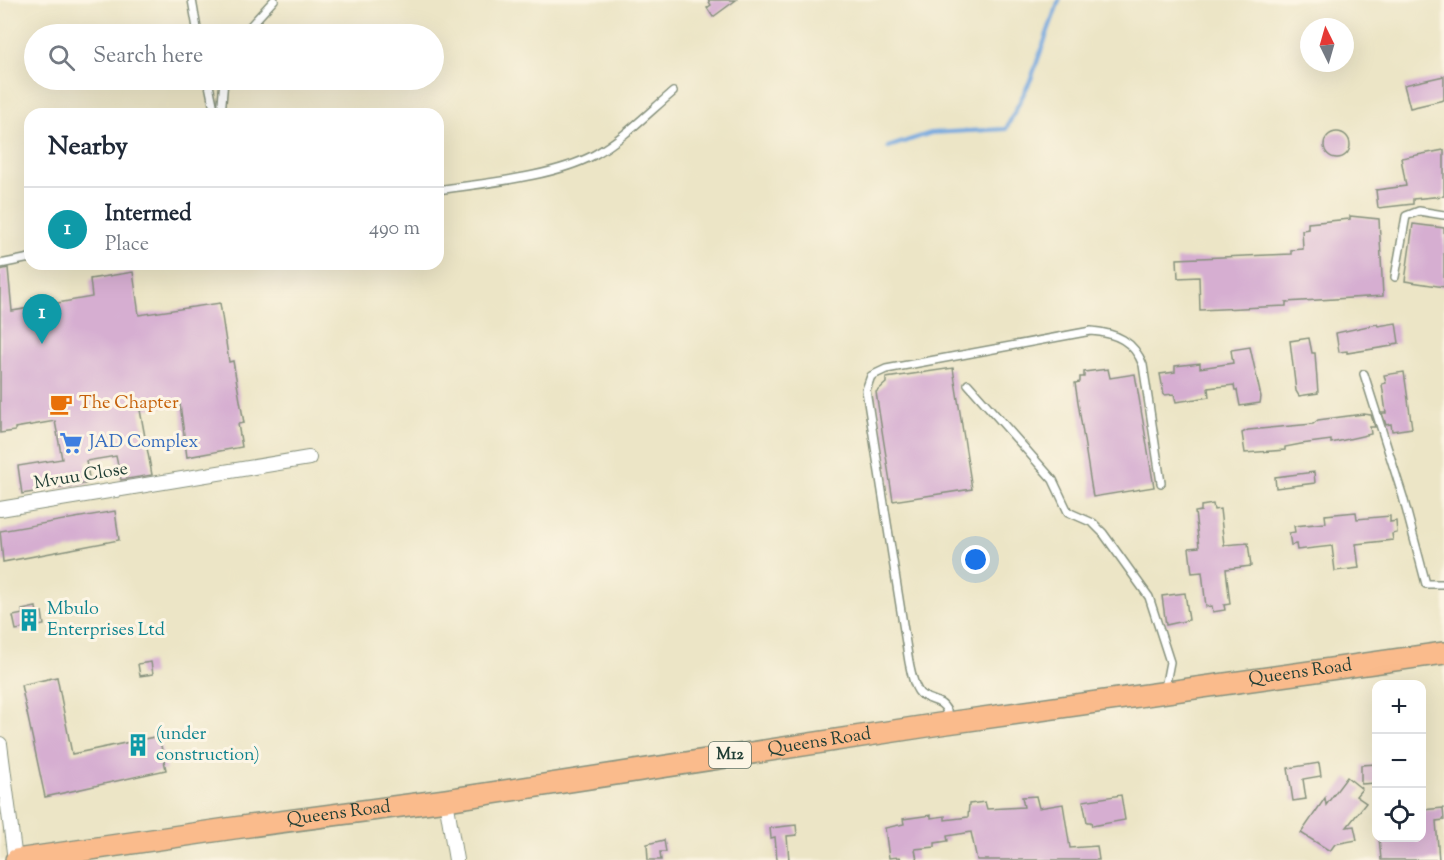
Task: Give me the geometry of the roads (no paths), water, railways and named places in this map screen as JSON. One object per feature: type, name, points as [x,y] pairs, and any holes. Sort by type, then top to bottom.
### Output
[{"type":"highway","name":"Queens Road","points":[[15,860],[234,828],[446,801],[940,724],[1444,653]]},
{"type":"street","name":"Mvuu Close","points":[[0,509],[309,458]]},
{"type":"street","points":[[0,744],[15,860]]},
{"type":"street","points":[[446,801],[456,860]]},
{"type":"lane","points":[[192,0],[196,24]]},
{"type":"lane","points":[[252,24],[274,0]]},
{"type":"lane","points":[[210,90],[214,108]]},
{"type":"lane","points":[[222,108],[223,90]]},
{"type":"lane","points":[[444,189],[525,176],[592,156],[673,92]]},
{"type":"lane","points":[[1395,277],[1406,216],[1419,211],[1444,215]]},
{"type":"lane","points":[[0,264],[24,259]]},
{"type":"lane","points":[[940,724],[947,711],[940,701],[922,696],[918,691],[902,630],[866,390],[871,376],[886,369],[1091,332],[1118,336],[1138,352],[1143,365],[1161,483]]},
{"type":"lane","points":[[1364,374],[1399,486],[1426,584],[1444,584]]},
{"type":"lane","points":[[968,384],[1053,480],[1068,512],[1093,524],[1103,533],[1149,597],[1170,662],[1164,693]]},
{"type":"waterway","points":[[888,147],[931,133],[1006,129],[1031,79],[1059,0]]},
{"type":"place","name":"Intermed","points":[[42,344]]},
{"type":"place","name":"The Chapter","points":[[61,404]]},
{"type":"place","name":"JAD Complex","points":[[71,443]]},
{"type":"place","name":"Mbulo Enterprises Ltd","points":[[29,620]]},
{"type":"place","name":"(under construction)","points":[[138,745]]}]
